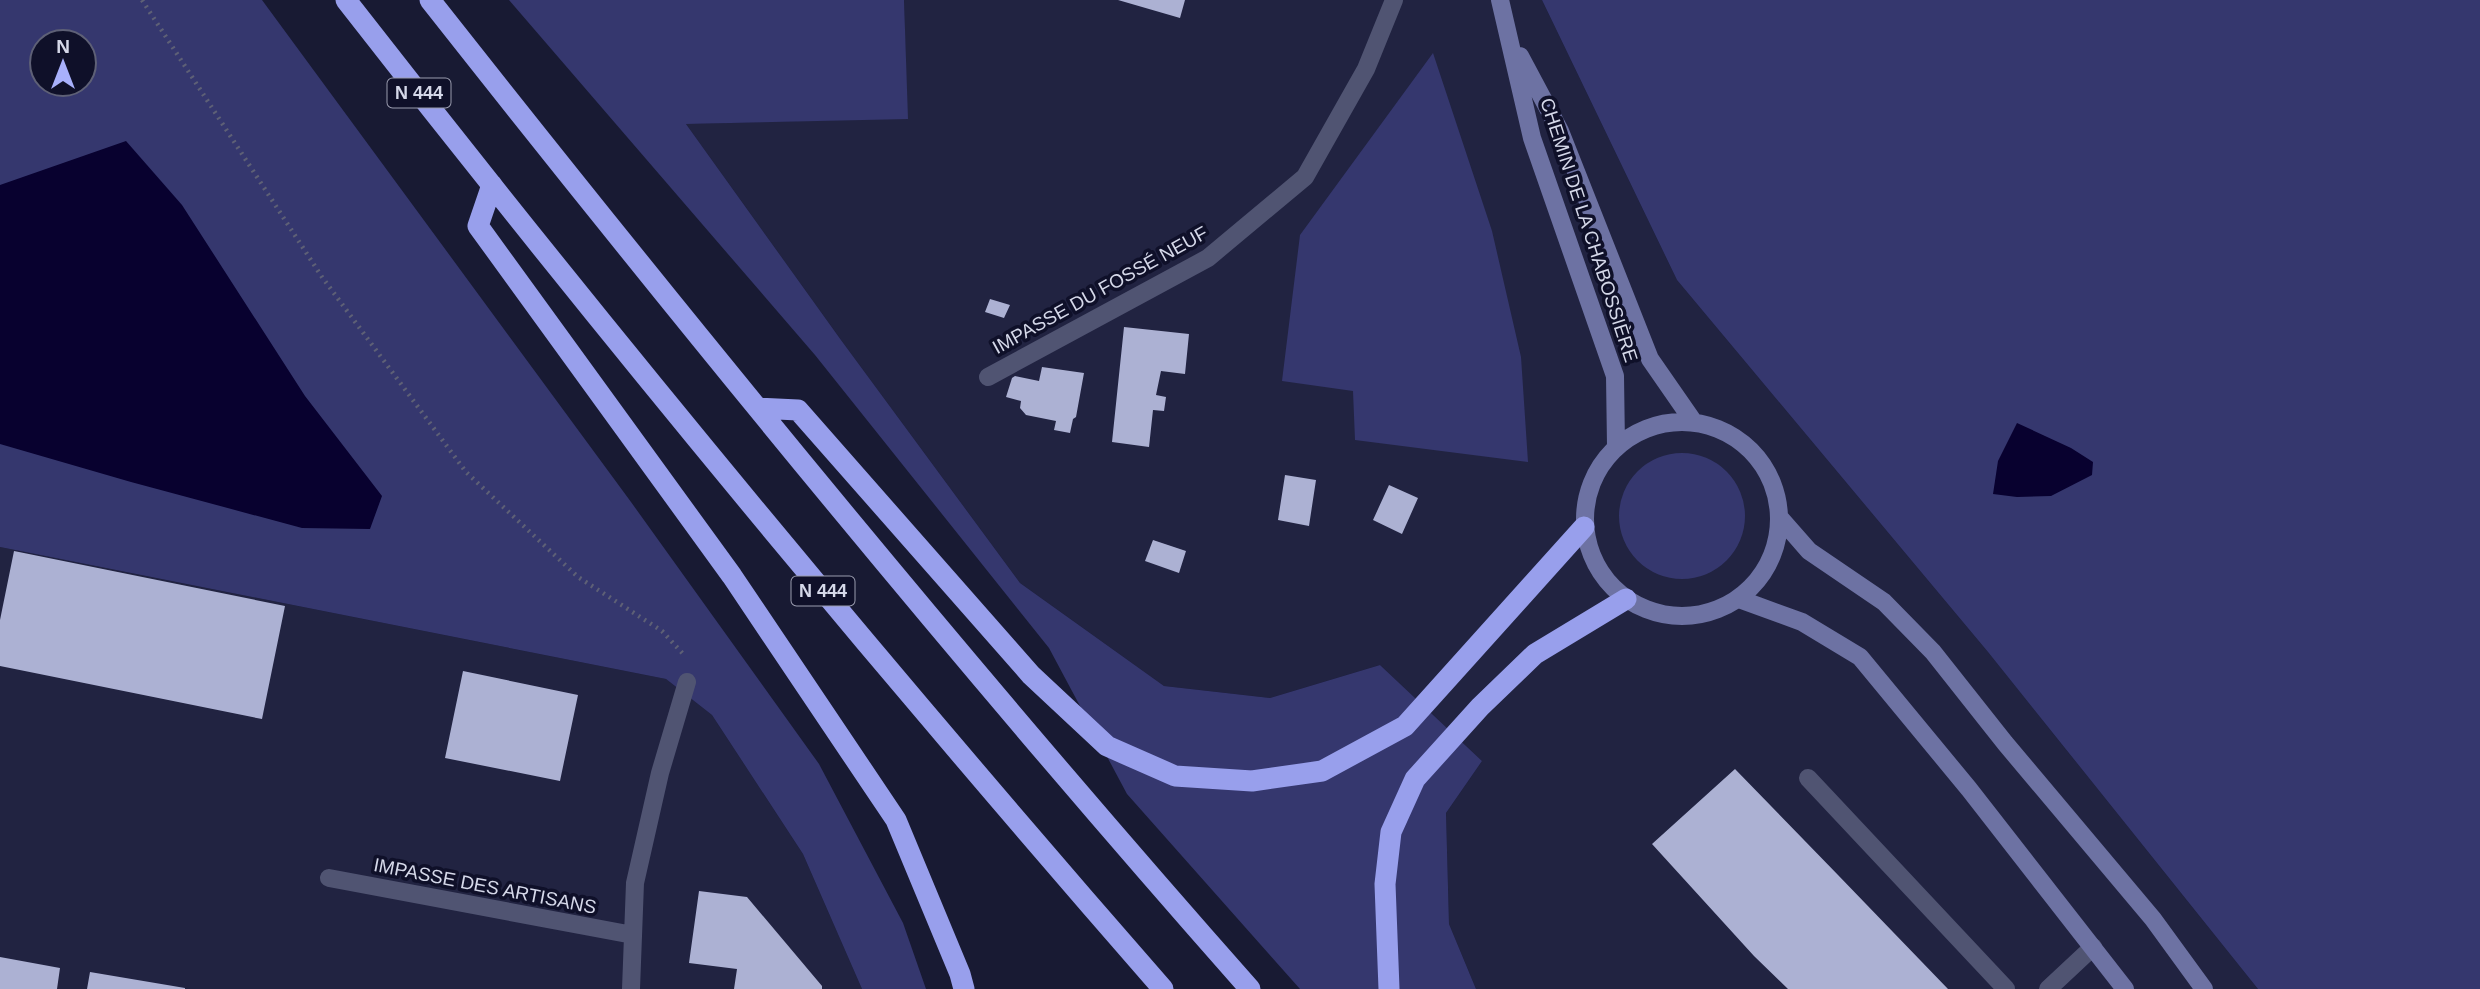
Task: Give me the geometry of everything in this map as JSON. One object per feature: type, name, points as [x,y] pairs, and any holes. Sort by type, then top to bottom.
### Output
[{"type":"highway","name":"N 444","points":[[346,0],[492,185],[871,649],[1163,989]]},
{"type":"highway","points":[[430,0],[758,408],[948,636],[1250,989]]},
{"type":"highway","points":[[492,185],[478,226],[732,576],[896,820],[964,989]]},
{"type":"highway","points":[[758,408],[798,410],[1031,675],[1107,746],[1175,776],[1252,781],[1322,771],[1405,726],[1584,527]]},
{"type":"highway","points":[[1389,989],[1386,871],[1391,832],[1415,779],[1480,707],[1535,654],[1626,598]]},
{"type":"main road","points":[[1500,0],[1509,37]]},
{"type":"main road","name":"CHEMIN DE LA CHABOSSIÈRE","points":[[1509,37],[1560,131],[1650,359],[1693,421]]},
{"type":"main road","name":"CHEMIN DE LA CHABOSSIÈRE","points":[[1509,37],[1532,138],[1615,376],[1616,446]]},
{"type":"main road","points":[[1693,421],[1720,428],[1745,443],[1764,464],[1776,490],[1780,518],[1776,549],[1761,577],[1738,599],[1712,612],[1682,617],[1652,612],[1626,598],[1605,579],[1591,554],[1584,527],[1586,497],[1597,470],[1616,446],[1639,431],[1665,423],[1693,421]]},
{"type":"main road","points":[[1780,518],[1809,551],[1884,602],[1933,652],[2152,919],[2204,989]]},
{"type":"main road","points":[[1738,599],[1802,622],[1860,657],[1969,789],[2125,989]]},
{"type":"street","name":"IMPASSE DU FOSSÉ NEUF","points":[[988,377],[1208,258],[1305,177],[1366,69],[1394,0]]},
{"type":"street","points":[[631,989],[635,883],[660,773],[687,682]]},
{"type":"street","points":[[1808,778],[2006,989]]},
{"type":"street","name":"IMPASSE DES ARTISANS","points":[[329,878],[633,935]]},
{"type":"street","points":[[2048,989],[2093,947]]},
{"type":"path","points":[[142,0],[322,277],[466,472],[578,577],[662,631],[685,655],[687,682]]},
{"type":"shaded area","points":[[0,0],[262,0],[631,502],[819,764],[903,923],[926,989],[862,989],[803,854],[712,715],[666,679],[0,547]]},
{"type":"shaded area","points":[[509,0],[904,0],[908,119],[686,124],[1020,583],[1164,686],[1270,698],[1380,665],[1482,761],[1446,813],[1449,924],[1476,989],[1300,989],[1127,794],[1049,648],[815,355]]},
{"type":"shaded area","points":[[904,0],[1542,0],[1677,280],[1988,652],[2258,989],[1476,989],[1449,924],[1446,813],[1482,761],[1380,665],[1270,698],[1164,686],[1020,583],[686,124],[907,118]]},
{"type":"shaded area","points":[[1542,0],[2480,0],[2480,989],[2258,989],[1988,652],[1677,280]]},
{"type":"shaded area","points":[[1433,53],[1492,231],[1521,357],[1528,462],[1355,440],[1353,391],[1282,381],[1300,235]]},
{"type":"shaded area","points":[[126,141],[182,205],[305,396],[382,496],[370,529],[302,528],[0,444],[0,185]]},
{"type":"shaded area","points":[[2017,423],[2071,448],[2093,462],[2092,475],[2051,496],[2017,497],[1993,494],[1998,461]]},
{"type":"shaded area","points":[[1682,453],[1706,458],[1727,471],[1740,492],[1745,516],[1740,540],[1727,561],[1706,574],[1682,579],[1658,574],[1637,561],[1624,540],[1619,516],[1624,492],[1637,471],[1658,458]]},
{"type":"shaded area","points":[[0,547],[666,679],[712,715],[803,854],[862,989],[0,989]]},
{"type":"building","points":[[1118,0],[1185,0],[1180,18]]},
{"type":"building","points":[[990,299],[1010,305],[1004,318],[985,312]]},
{"type":"building","points":[[1124,327],[1189,334],[1185,374],[1161,371],[1156,395],[1166,397],[1164,411],[1153,410],[1149,447],[1112,442]]},
{"type":"building","points":[[1042,367],[1084,373],[1076,417],[1073,419],[1070,433],[1054,430],[1056,421],[1026,415],[1020,408],[1021,401],[1006,397],[1012,378],[1015,376],[1039,381]]},
{"type":"building","points":[[1285,475],[1316,480],[1309,526],[1278,520]]},
{"type":"building","points":[[1389,485],[1418,498],[1402,534],[1373,520]]},
{"type":"building","points":[[1153,540],[1186,551],[1179,573],[1145,561]]},
{"type":"building","points":[[14,551],[285,606],[262,719],[0,666],[0,620]]},
{"type":"building","points":[[463,671],[578,695],[560,781],[445,758]]},
{"type":"building","points":[[1735,769],[1948,989],[1788,989],[1754,956],[1652,844]]},
{"type":"building","points":[[699,891],[747,897],[822,989],[734,989],[737,969],[689,963]]},
{"type":"building","points":[[0,957],[60,968],[57,989],[0,989]]},
{"type":"building","points":[[90,972],[185,988],[185,989],[87,989]]}]
